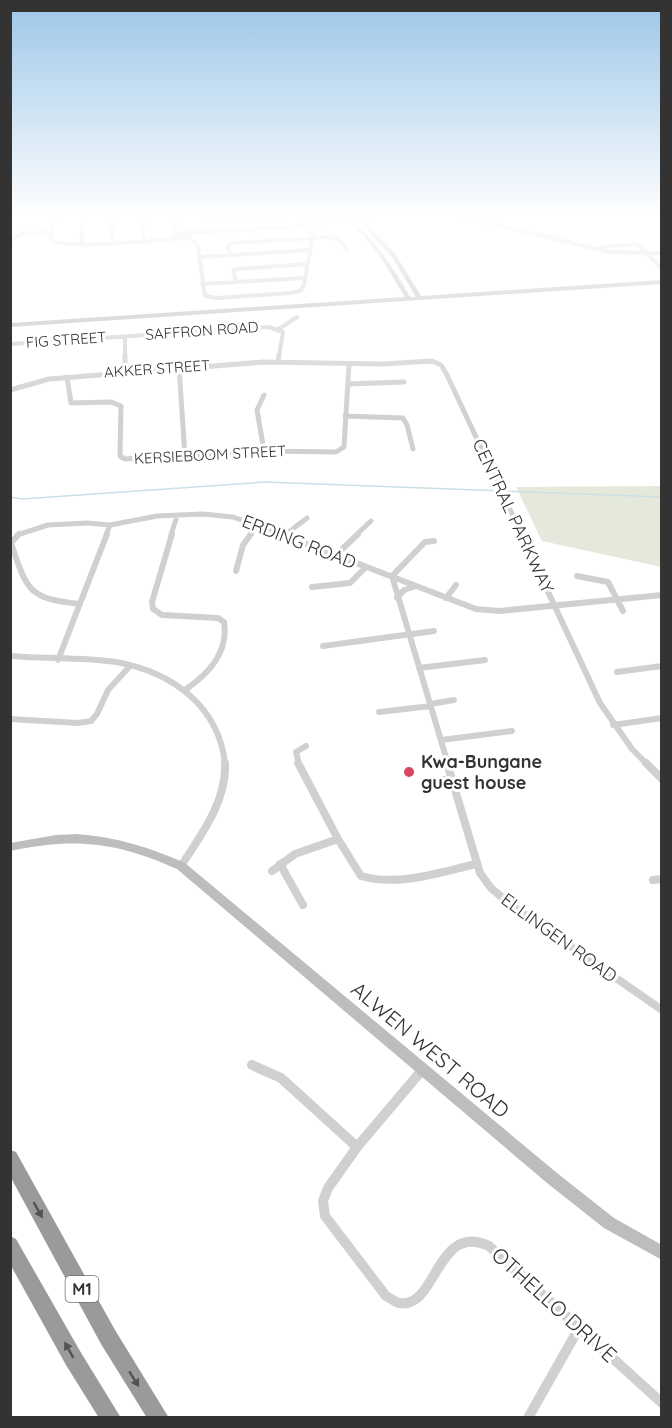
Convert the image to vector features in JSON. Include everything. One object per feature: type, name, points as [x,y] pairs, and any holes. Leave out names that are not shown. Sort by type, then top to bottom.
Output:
[{"type":"highway","name":"M1","points":[[10,1158],[108,1337],[159,1418]]},
{"type":"highway","name":"M1","points":[[10,1245],[73,1358],[111,1418]]},
{"type":"main road","points":[[400,283],[408,298]]},
{"type":"main road","points":[[409,283],[418,298]]},
{"type":"main road","points":[[10,325],[652,283]]},
{"type":"main road","name":"ALWEN WEST ROAD","points":[[10,847],[66,838],[106,840],[139,848],[181,866],[594,1212],[623,1232],[662,1253]]},
{"type":"street","points":[[225,283],[202,284],[205,296],[297,292],[303,288],[304,283]]},
{"type":"street","points":[[279,329],[297,317]]},
{"type":"street","name":"SAFFRON ROAD","points":[[125,338],[258,327],[279,329],[283,333],[278,363]]},
{"type":"street","name":"FIG STREET","points":[[10,344],[125,338],[125,371]]},
{"type":"street","name":"CENTRAL PARKWAY","points":[[305,363],[432,361],[441,365],[587,678],[614,725],[632,749],[662,779]]},
{"type":"street","name":"AKKER STREET","points":[[10,390],[49,379],[125,371],[305,363]]},
{"type":"street","name":"KERSIEBOOM STREET","points":[[67,377],[71,403],[111,402],[121,406],[122,458],[134,460],[264,451],[338,452],[344,447],[349,364]]},
{"type":"street","points":[[179,368],[185,456]]},
{"type":"street","points":[[348,384],[404,382]]},
{"type":"street","points":[[264,395],[257,410],[264,451]]},
{"type":"street","points":[[345,416],[403,418],[408,424],[409,444],[413,449]]},
{"type":"street","points":[[177,516],[152,602],[153,609],[162,615],[218,618],[224,622],[225,627],[220,654],[214,668],[185,690]]},
{"type":"street","name":"ERDING ROAD","points":[[80,604],[48,600],[28,588],[23,581],[11,540],[19,532],[28,528],[84,523],[110,525],[129,520],[177,516],[220,516],[243,519],[446,598],[489,610],[661,595]]},
{"type":"street","points":[[285,535],[307,518]]},
{"type":"street","points":[[336,555],[372,521]]},
{"type":"street","points":[[58,660],[110,525]]},
{"type":"street","points":[[236,570],[243,545],[258,525]]},
{"type":"street","points":[[392,576],[425,542],[434,541]]},
{"type":"street","points":[[312,587],[350,583],[366,567]]},
{"type":"street","name":"ELLINGEN ROAD","points":[[392,576],[476,864],[491,888],[511,905],[662,1010]]},
{"type":"street","points":[[578,576],[605,580],[612,586],[624,611]]},
{"type":"street","points":[[446,598],[456,585]]},
{"type":"street","points":[[397,598],[404,590],[416,586]]},
{"type":"street","points":[[323,646],[434,631]]},
{"type":"street","points":[[10,657],[130,666],[161,677],[185,690],[203,707],[219,729],[225,756],[225,773],[223,786],[213,812],[181,866]]},
{"type":"street","points":[[419,668],[485,660]]},
{"type":"street","points":[[10,719],[78,723],[91,721],[97,714],[108,690],[130,666]]},
{"type":"street","points":[[617,672],[662,666]]},
{"type":"street","points":[[378,712],[454,700]]},
{"type":"street","points":[[614,725],[662,718]]},
{"type":"street","points":[[441,740],[512,732]]},
{"type":"street","points":[[306,746],[296,752],[298,762],[357,872],[366,878],[403,877],[476,864]]},
{"type":"street","points":[[424,783],[452,779]]},
{"type":"street","points":[[272,871],[296,854],[338,839]]},
{"type":"street","points":[[280,864],[303,905]]},
{"type":"street","points":[[252,1065],[281,1078],[357,1147]]},
{"type":"street","name":"OTHELLO DRIVE","points":[[423,1069],[357,1147],[323,1196],[325,1216],[389,1299],[403,1303],[414,1299],[452,1249],[466,1240],[477,1241],[496,1250],[662,1403]]},
{"type":"street","points":[[528,1418],[579,1328]]},
{"type":"shaded area","points":[[661,486],[661,567],[542,541],[516,487]]},
{"type":"waterway","points":[[10,497],[22,499],[265,482],[662,497]]},
{"type":"place","name":"Kwa-Bungane guest house","points":[[409,772]]}]
